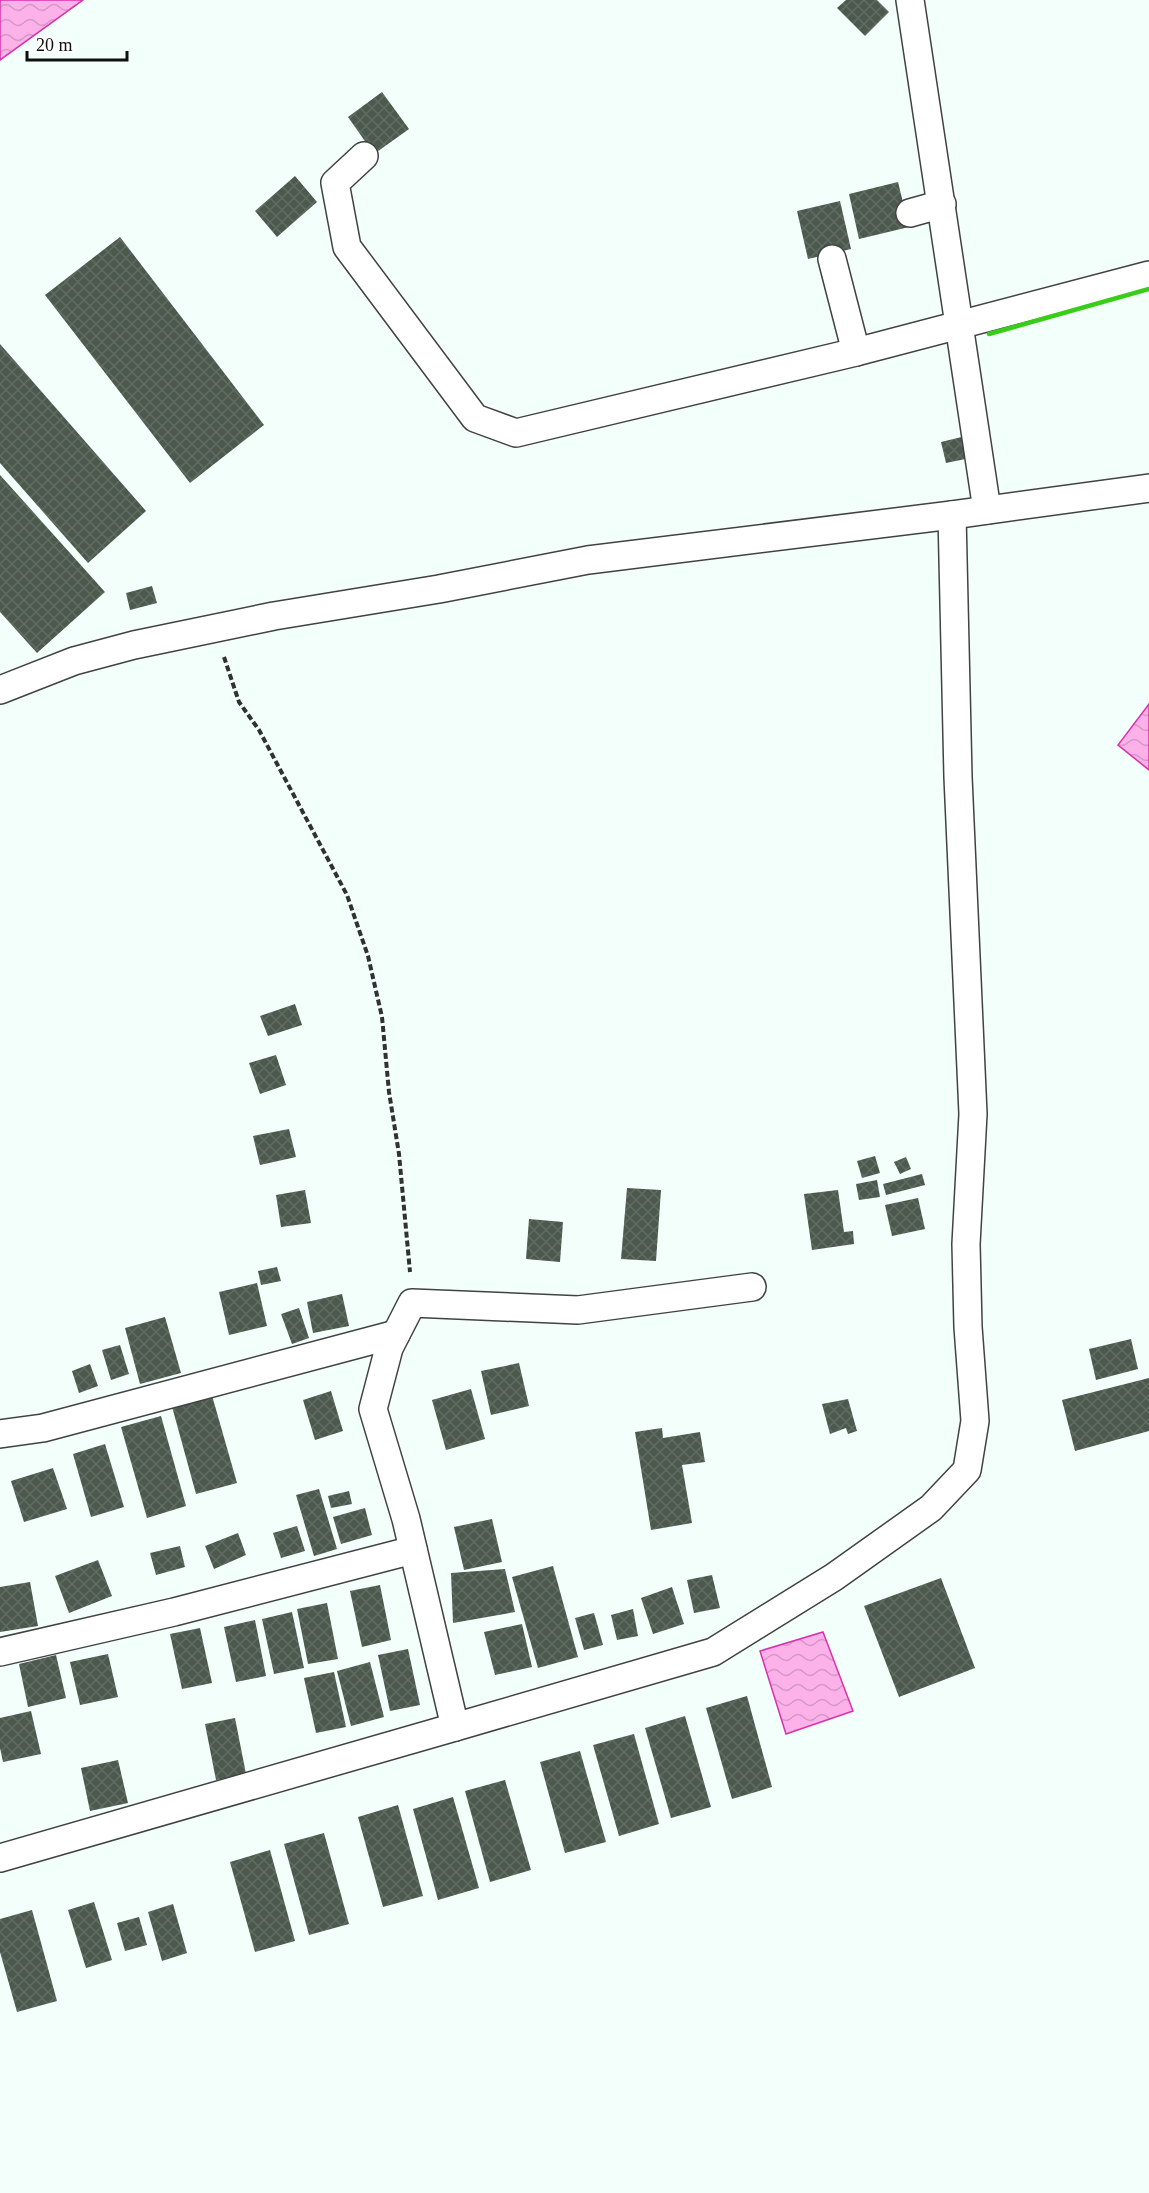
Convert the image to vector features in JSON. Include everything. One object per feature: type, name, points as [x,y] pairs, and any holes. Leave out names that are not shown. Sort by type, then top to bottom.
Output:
[{"type":"street","points":[[910,0],[987,510]]},
{"type":"street","points":[[364,156],[335,183],[348,247],[475,418],[516,433],[961,326],[1149,275]]},
{"type":"street","points":[[910,213],[942,204]]},
{"type":"street","points":[[832,259],[856,352]]},
{"type":"street","points":[[0,690],[74,661],[134,645],[274,616],[439,589],[588,561],[1149,488]]},
{"type":"street","points":[[0,1858],[713,1652],[834,1576],[931,1508],[968,1470],[975,1421],[968,1326],[966,1244],[973,1114],[958,777],[952,515]]},
{"type":"street","points":[[455,1727],[413,1550],[374,1409],[389,1348],[412,1302],[578,1310],[752,1287]]},
{"type":"street","points":[[0,1434],[43,1428],[396,1334]]},
{"type":"street","points":[[0,1652],[174,1612],[413,1550]]},
{"type":"path","points":[[211,630],[220,647],[239,702],[259,730],[347,895],[368,956],[382,1017],[389,1092],[399,1154],[412,1302]]},
{"type":"water","points":[[0,0],[83,0],[0,60]]},
{"type":"water","points":[[1149,704],[1149,770],[1118,745]]},
{"type":"water","points":[[823,1632],[853,1711],[786,1734],[760,1651]]},
{"type":"building","points":[[846,0],[877,0],[889,12],[865,36],[837,8]]},
{"type":"building","points":[[382,92],[409,129],[374,154],[348,117]]},
{"type":"building","points":[[295,176],[317,202],[277,237],[255,211]]},
{"type":"building","points":[[898,182],[909,227],[859,239],[849,194]]},
{"type":"building","points":[[840,201],[851,249],[808,259],[797,211]]},
{"type":"building","points":[[120,237],[264,425],[190,483],[45,295]]},
{"type":"building","points":[[0,344],[146,511],[88,563],[0,463]]},
{"type":"building","points":[[970,435],[975,457],[946,463],[941,442]]},
{"type":"building","points":[[0,475],[105,592],[37,653],[0,612]]},
{"type":"building","points":[[152,586],[157,603],[130,610],[126,593]]},
{"type":"building","points":[[295,1004],[302,1025],[268,1036],[260,1016]]},
{"type":"building","points":[[276,1055],[286,1085],[260,1094],[249,1063]]},
{"type":"building","points":[[289,1129],[296,1157],[260,1165],[253,1136]]},
{"type":"building","points":[[875,1156],[880,1173],[862,1178],[857,1161]]},
{"type":"building","points":[[906,1157],[911,1169],[900,1174],[894,1162]]},
{"type":"building","points":[[922,1174],[925,1185],[886,1195],[883,1184]]},
{"type":"building","points":[[877,1180],[880,1197],[859,1200],[856,1184]]},
{"type":"building","points":[[627,1188],[661,1190],[656,1261],[621,1259]]},
{"type":"building","points":[[305,1190],[311,1223],[281,1227],[276,1195]]},
{"type":"building","points":[[838,1190],[844,1232],[853,1231],[854,1244],[812,1250],[804,1194]]},
{"type":"building","points":[[918,1198],[925,1229],[892,1236],[885,1205]]},
{"type":"building","points":[[529,1219],[563,1222],[560,1262],[526,1259]]},
{"type":"building","points":[[277,1267],[281,1281],[261,1285],[258,1271]]},
{"type":"building","points":[[257,1283],[267,1326],[229,1335],[219,1292]]},
{"type":"building","points":[[342,1294],[349,1326],[313,1333],[307,1302]]},
{"type":"building","points":[[299,1308],[309,1338],[292,1344],[281,1314]]},
{"type":"building","points":[[165,1317],[181,1373],[140,1384],[125,1328]]},
{"type":"building","points":[[1131,1339],[1138,1369],[1096,1380],[1089,1349]]},
{"type":"building","points":[[120,1345],[129,1374],[111,1380],[102,1350]]},
{"type":"building","points":[[519,1363],[529,1406],[491,1415],[481,1371]]},
{"type":"building","points":[[90,1364],[98,1386],[79,1393],[72,1371]]},
{"type":"building","points":[[1149,1378],[1149,1431],[1075,1451],[1062,1400]]},
{"type":"building","points":[[471,1389],[485,1439],[446,1450],[432,1400]]},
{"type":"building","points":[[331,1391],[343,1431],[315,1440],[303,1400]]},
{"type":"building","points":[[211,1392],[237,1483],[196,1494],[171,1403]]},
{"type":"building","points":[[848,1399],[857,1431],[848,1434],[846,1428],[830,1434],[822,1404]]},
{"type":"building","points":[[161,1416],[186,1506],[147,1518],[121,1427]]},
{"type":"building","points":[[662,1428],[663,1438],[700,1432],[705,1462],[682,1465],[692,1523],[651,1530],[635,1432]]},
{"type":"building","points":[[105,1444],[124,1507],[91,1517],[73,1454]]},
{"type":"building","points":[[53,1468],[67,1509],[24,1522],[11,1481]]},
{"type":"building","points":[[319,1489],[337,1549],[314,1556],[296,1495]]},
{"type":"building","points":[[349,1491],[352,1504],[331,1508],[328,1496]]},
{"type":"building","points":[[365,1508],[372,1535],[341,1544],[333,1517]]},
{"type":"building","points":[[492,1519],[502,1562],[464,1570],[454,1527]]},
{"type":"building","points":[[297,1526],[305,1551],[281,1558],[273,1533]]},
{"type":"building","points":[[238,1533],[246,1555],[214,1569],[205,1546]]},
{"type":"building","points":[[180,1546],[185,1567],[156,1575],[150,1553]]},
{"type":"building","points":[[98,1560],[112,1596],[69,1613],[55,1576]]},
{"type":"building","points":[[553,1566],[578,1657],[538,1668],[512,1577]]},
{"type":"building","points":[[505,1569],[515,1612],[453,1623],[451,1573]]},
{"type":"building","points":[[712,1575],[720,1608],[694,1613],[687,1580]]},
{"type":"building","points":[[941,1578],[975,1668],[899,1697],[864,1606]]},
{"type":"building","points":[[30,1582],[38,1626],[0,1632],[0,1587]]},
{"type":"building","points":[[380,1585],[391,1640],[362,1647],[350,1591]]},
{"type":"building","points":[[672,1587],[684,1624],[653,1634],[641,1598]]},
{"type":"building","points":[[327,1603],[338,1659],[308,1664],[297,1609]]},
{"type":"building","points":[[633,1609],[638,1636],[617,1640],[611,1615]]},
{"type":"building","points":[[292,1612],[304,1668],[274,1674],[262,1619]]},
{"type":"building","points":[[594,1613],[603,1645],[584,1650],[575,1618]]},
{"type":"building","points":[[255,1620],[266,1676],[236,1682],[224,1627]]},
{"type":"building","points":[[522,1624],[532,1667],[495,1675],[484,1632]]},
{"type":"building","points":[[200,1628],[212,1683],[182,1689],[170,1634]]},
{"type":"building","points":[[408,1649],[420,1705],[390,1711],[378,1655]]},
{"type":"building","points":[[108,1654],[118,1697],[80,1705],[70,1662]]},
{"type":"building","points":[[56,1655],[66,1698],[28,1707],[19,1664]]},
{"type":"building","points":[[370,1662],[384,1717],[351,1726],[337,1671]]},
{"type":"building","points":[[334,1672],[346,1727],[316,1733],[304,1678]]},
{"type":"building","points":[[747,1696],[772,1787],[732,1799],[706,1708]]},
{"type":"building","points":[[31,1711],[41,1754],[3,1762],[0,1748],[0,1718]]},
{"type":"building","points":[[685,1716],[711,1807],[671,1818],[645,1728]]},
{"type":"building","points":[[235,1718],[246,1774],[216,1780],[205,1724]]},
{"type":"building","points":[[634,1734],[659,1824],[619,1836],[593,1745]]},
{"type":"building","points":[[580,1751],[606,1842],[565,1853],[540,1762]]},
{"type":"building","points":[[118,1760],[128,1803],[90,1811],[81,1768]]},
{"type":"building","points":[[505,1780],[531,1870],[490,1882],[465,1791]]},
{"type":"building","points":[[453,1797],[479,1888],[438,1900],[413,1809]]},
{"type":"building","points":[[398,1805],[423,1896],[383,1907],[358,1817]]},
{"type":"building","points":[[324,1833],[349,1924],[309,1935],[284,1844]]},
{"type":"building","points":[[270,1850],[295,1941],[255,1952],[230,1862]]},
{"type":"building","points":[[94,1902],[112,1960],[86,1968],[68,1910]]},
{"type":"building","points":[[173,1904],[187,1953],[162,1961],[148,1912]]},
{"type":"building","points":[[32,1910],[57,2001],[17,2012],[0,1952],[0,1919]]},
{"type":"building","points":[[139,1917],[147,1945],[125,1951],[117,1923]]},
{"type":"railway","points":[[989,334],[1149,289]]}]
